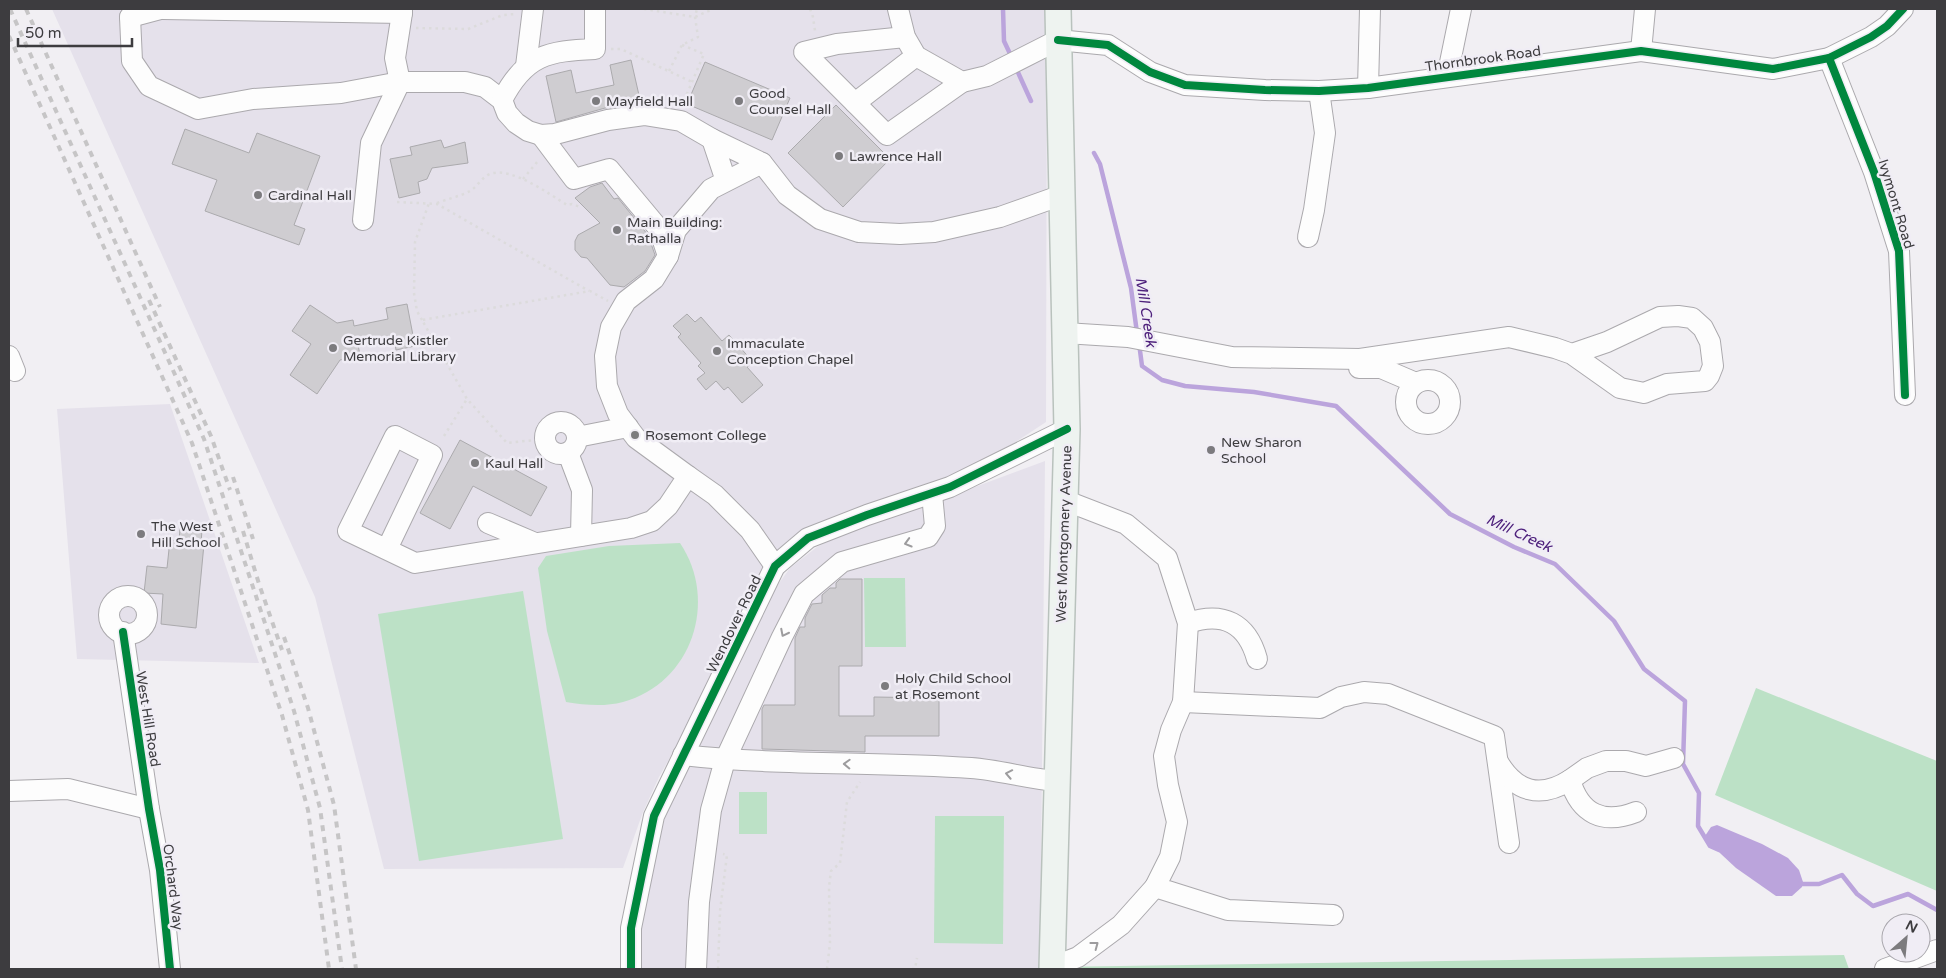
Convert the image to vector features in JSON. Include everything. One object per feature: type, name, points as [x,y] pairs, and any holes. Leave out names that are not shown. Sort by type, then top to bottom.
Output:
[{"type":"main road","name":"West Montgomery Avenue","points":[[1052,968],[1067,429],[1062,195],[1048,45],[1058,9]]},
{"type":"street","points":[[363,220],[371,144],[400,82],[395,58],[401,16],[367,11],[161,9],[125,13],[132,61],[149,86],[198,109],[253,99],[341,94],[400,82],[465,82],[485,87],[502,100],[507,113],[516,123],[545,142],[574,179],[609,170],[659,229],[668,256]]},
{"type":"street","points":[[502,100],[512,81],[526,66],[545,55],[566,50],[595,49],[594,9]]},
{"type":"street","points":[[898,9],[905,37],[916,56],[962,82]]},
{"type":"street","points":[[1368,88],[1370,9]]},
{"type":"street","points":[[1447,77],[1461,9]]},
{"type":"street","points":[[1642,51],[1645,9]]},
{"type":"street","name":"Thornbrook Road","points":[[1048,45],[1108,45],[1150,72],[1185,85],[1319,91],[1368,88],[1642,51],[1773,69],[1829,58],[1871,37],[1887,26],[1903,9]]},
{"type":"street","points":[[526,66],[532,11]]},
{"type":"street","points":[[905,37],[837,44],[804,52],[887,136],[962,82],[987,76],[1048,45]]},
{"type":"street","points":[[855,104],[916,56]]},
{"type":"street","name":"Ivymont Road","points":[[1829,58],[1874,172],[1899,251],[1905,395]]},
{"type":"street","points":[[1308,237],[1314,210],[1325,133],[1319,91]]},
{"type":"street","points":[[545,142],[554,134],[608,120],[644,115],[676,120],[762,163],[787,195],[820,219],[859,232],[900,234],[934,232],[1000,217],[1062,195]]},
{"type":"street","points":[[712,139],[726,181]]},
{"type":"street","points":[[762,163],[711,189],[676,230],[668,256],[654,280],[626,301],[611,327],[605,356],[607,386],[618,414],[636,438],[715,495],[750,530],[775,566]]},
{"type":"street","points":[[1065,339],[1128,337],[1232,357],[1360,359],[1509,337],[1572,354],[1620,388],[1644,393],[1668,384],[1705,381],[1710,376],[1713,366],[1710,342],[1703,328],[1692,318],[1678,316],[1660,317],[1607,342],[1572,354]]},
{"type":"street","points":[[1065,339],[1098,348],[1126,349],[1149,345],[1226,367],[1381,368],[1416,383]]},
{"type":"street","points":[[581,536],[582,490],[572,445],[572,426],[560,422],[549,427],[544,439],[546,445],[555,453],[572,445],[628,427]]},
{"type":"street","name":"Wendover Road","points":[[630,969],[630,928],[654,816],[775,566],[808,538],[867,515],[950,487],[1067,429]]},
{"type":"street","points":[[387,549],[432,456],[394,436],[348,531],[415,563],[630,528],[652,521],[668,506],[688,476]]},
{"type":"street","points":[[696,969],[699,902],[711,810],[725,760],[804,594],[842,562],[928,537],[935,526],[932,494]]},
{"type":"street","points":[[1052,968],[1078,957],[1120,925],[1155,886],[1170,857],[1177,822],[1168,785],[1164,756],[1171,730],[1183,702],[1188,623],[1167,558],[1126,524],[1064,500]]},
{"type":"street","points":[[488,523],[535,543]]},
{"type":"street","points":[[1188,623],[1202,618],[1218,618],[1232,623],[1244,632],[1253,644],[1258,659]]},
{"type":"street","name":"West Hill Road","points":[[123,632],[149,809]]},
{"type":"street","points":[[1183,702],[1320,708],[1341,697],[1364,692],[1388,694],[1494,736],[1509,843]]},
{"type":"street","points":[[684,755],[725,760],[972,768],[1036,780],[1057,781]]},
{"type":"street","points":[[1498,762],[1505,774],[1516,784],[1529,790],[1544,791],[1558,788],[1586,768],[1606,761],[1626,761],[1646,766],[1674,758]]},
{"type":"street","points":[[1570,780],[1574,794],[1582,806],[1594,814],[1608,818],[1622,818],[1636,812]]},
{"type":"street","points":[[9,791],[68,789],[149,809]]},
{"type":"street","name":"Orchard Way","points":[[149,809],[160,870],[170,969]]},
{"type":"street","points":[[1155,886],[1228,910],[1333,915]]},
{"type":"street","points":[[1885,969],[1937,950]]},
{"type":"path","points":[[644,9],[695,17],[713,9]]},
{"type":"path","points":[[669,71],[682,45],[698,37],[695,17],[697,9]]},
{"type":"path","points":[[810,9],[818,49]]},
{"type":"path","points":[[401,16],[468,29],[504,15],[532,11]]},
{"type":"path","points":[[676,120],[704,54],[682,45]]},
{"type":"path","points":[[595,49],[622,48],[692,82]]},
{"type":"path","points":[[523,179],[545,142]]},
{"type":"path","points":[[437,204],[468,192],[487,174],[497,172],[523,179],[567,205],[572,204],[580,207]]},
{"type":"path","points":[[397,202],[437,204],[622,308]]},
{"type":"path","points":[[429,203],[415,242],[414,293],[417,310],[467,399],[507,443],[544,439]]},
{"type":"path","points":[[422,320],[590,291]]},
{"type":"path","points":[[444,436],[467,399]]},
{"type":"path","points":[[827,969],[830,942],[829,887],[831,871],[840,863],[848,802],[858,782],[872,782],[874,765]]},
{"type":"path","points":[[912,969],[915,969],[916,958]]},
{"type":"shaded area","name":"Rosemont College","points":[[52,9],[1047,9],[1046,422],[1008,447],[961,472],[906,493],[849,511],[811,529],[779,551],[693,717],[659,777],[643,812],[623,868],[384,869],[315,597]]},
{"type":"shaded area","name":"The West Hill School","points":[[170,404],[259,663],[77,659],[57,409]]},
{"type":"shaded area","name":"Holy Child School at Rosemont","points":[[1045,461],[1040,969],[640,969],[639,928],[664,820],[683,774],[769,597],[790,568],[817,547],[849,530],[948,497]]},
{"type":"shaded area","points":[[1717,825],[1762,844],[1788,858],[1799,870],[1803,882],[1802,887],[1792,896],[1776,896],[1736,868],[1706,840],[1705,836],[1711,827]]},
{"type":"green space","points":[[680,543],[692,566],[697,590],[697,614],[692,637],[682,659],[666,677],[647,692],[623,702],[609,705],[594,705],[566,702],[547,631],[538,568],[546,556],[609,546]]},
{"type":"green space","points":[[864,578],[905,578],[906,647],[865,647]]},
{"type":"green space","points":[[523,591],[563,839],[419,861],[378,614]]},
{"type":"green space","points":[[1756,688],[1937,761],[1937,891],[1715,795]]},
{"type":"green space","points":[[739,792],[767,792],[767,834],[739,834]]},
{"type":"green space","points":[[935,816],[1004,816],[1003,944],[934,943]]},
{"type":"green space","points":[[1844,955],[1849,969],[1052,969],[1052,967]]},
{"type":"building","name":"Mayfield Hall","points":[[631,60],[641,104],[605,108],[556,122],[546,76],[571,70],[576,93],[614,85],[610,65]]},
{"type":"building","name":"Good Counsel Hall","points":[[705,62],[790,98],[772,140],[687,104]]},
{"type":"building","name":"Lawrence Hall","points":[[836,105],[890,159],[843,207],[788,153]]},
{"type":"building","name":"Cardinal Hall","points":[[185,129],[249,153],[257,133],[320,156],[294,225],[305,229],[299,245],[205,211],[217,180],[172,164]]},
{"type":"building","points":[[441,140],[444,148],[465,142],[468,163],[432,168],[427,179],[418,182],[420,193],[399,198],[390,159],[412,155],[410,147]]},
{"type":"building","name":"Main Building: Rathalla","points":[[602,183],[614,199],[618,198],[648,235],[655,255],[645,271],[624,287],[610,285],[587,258],[581,257],[575,250],[575,241],[578,235],[600,223],[575,198],[590,187]]},
{"type":"building","name":"Gertrude Kistler Memorial Library","points":[[407,304],[415,346],[396,350],[394,338],[358,344],[360,356],[340,360],[317,394],[290,375],[311,344],[292,331],[310,305],[337,323],[353,320],[354,326],[388,319],[386,308]]},
{"type":"building","name":"Immaculate Conception Chapel","points":[[687,314],[695,322],[701,317],[722,341],[729,335],[753,362],[747,367],[763,385],[742,403],[728,387],[724,390],[716,381],[706,390],[697,379],[705,373],[698,366],[701,363],[678,337],[681,334],[673,326]]},
{"type":"building","name":"Kaul Hall","points":[[460,440],[547,487],[531,516],[473,486],[450,529],[420,513]]},
{"type":"building","name":"The West Hill School","points":[[180,528],[202,530],[201,543],[204,544],[196,628],[161,624],[163,594],[144,593],[147,566],[167,568],[170,540],[179,541]]},
{"type":"building","name":"Holy Child School at Rosemont","points":[[840,579],[862,579],[862,666],[839,666],[839,716],[874,716],[874,697],[939,698],[939,736],[865,736],[865,752],[762,749],[762,709],[764,705],[795,705],[795,638],[800,627],[805,627],[805,618],[812,604],[822,603],[822,595],[830,588],[836,588],[836,583]]},
{"type":"waterway","name":"Mill Creek","points":[[1003,9],[1004,41],[1012,58]]},
{"type":"waterway","name":"Mill Creek","points":[[1016,68],[1031,101]]},
{"type":"waterway","name":"Mill Creek","points":[[1094,153],[1100,164],[1131,288],[1137,333]]},
{"type":"waterway","name":"Mill Creek","points":[[1139,343],[1142,366],[1162,380],[1185,386],[1254,392],[1336,406],[1450,514],[1514,547],[1555,564],[1614,621],[1644,669],[1685,701],[1683,764],[1699,793],[1698,826],[1710,846],[1719,850]]},
{"type":"waterway","name":"Mill Creek","points":[[1799,884],[1819,884],[1842,875],[1857,894],[1873,906],[1908,894],[1937,910]]},
{"type":"railway","points":[[10,9],[204,439],[294,711],[320,808],[342,969]]},
{"type":"railway","points":[[26,9],[160,307]]},
{"type":"railway","points":[[9,36],[192,443],[282,715],[308,810],[329,969]]},
{"type":"railway","points":[[149,300],[211,436],[230,490]]},
{"type":"railway","points":[[233,477],[253,539]]},
{"type":"railway","points":[[243,531],[282,650]]},
{"type":"railway","points":[[284,637],[308,708],[334,805],[356,969]]},
{"type":"cycle path","points":[[1058,40],[1108,45],[1150,72],[1185,85],[1319,91],[1368,88],[1641,51],[1773,69],[1829,58],[1871,37],[1887,26],[1903,9]]},
{"type":"cycle path","points":[[1829,58],[1874,172],[1899,251],[1905,395]]},
{"type":"cycle path","points":[[631,969],[631,928],[654,816],[775,566],[808,538],[867,515],[950,487],[1067,429]]},
{"type":"cycle path","points":[[123,632],[160,870],[170,969]]},
{"type":"place","name":"Mayfield Hall","points":[[596,101]]},
{"type":"place","name":"Good Counsel Hall","points":[[739,101]]},
{"type":"place","name":"Lawrence Hall","points":[[839,156]]},
{"type":"place","name":"Cardinal Hall","points":[[258,195]]},
{"type":"place","name":"Main Building: Rathalla","points":[[617,230]]},
{"type":"place","name":"Gertrude Kistler Memorial Library","points":[[333,348]]},
{"type":"place","name":"Immaculate Conception Chapel","points":[[717,351]]},
{"type":"place","name":"Rosemont College","points":[[635,435]]},
{"type":"place","name":"New Sharon School","points":[[1211,450]]},
{"type":"place","name":"Kaul Hall","points":[[475,463]]},
{"type":"place","name":"The West Hill School","points":[[141,534]]},
{"type":"place","name":"Holy Child School at Rosemont","points":[[885,686]]}]
